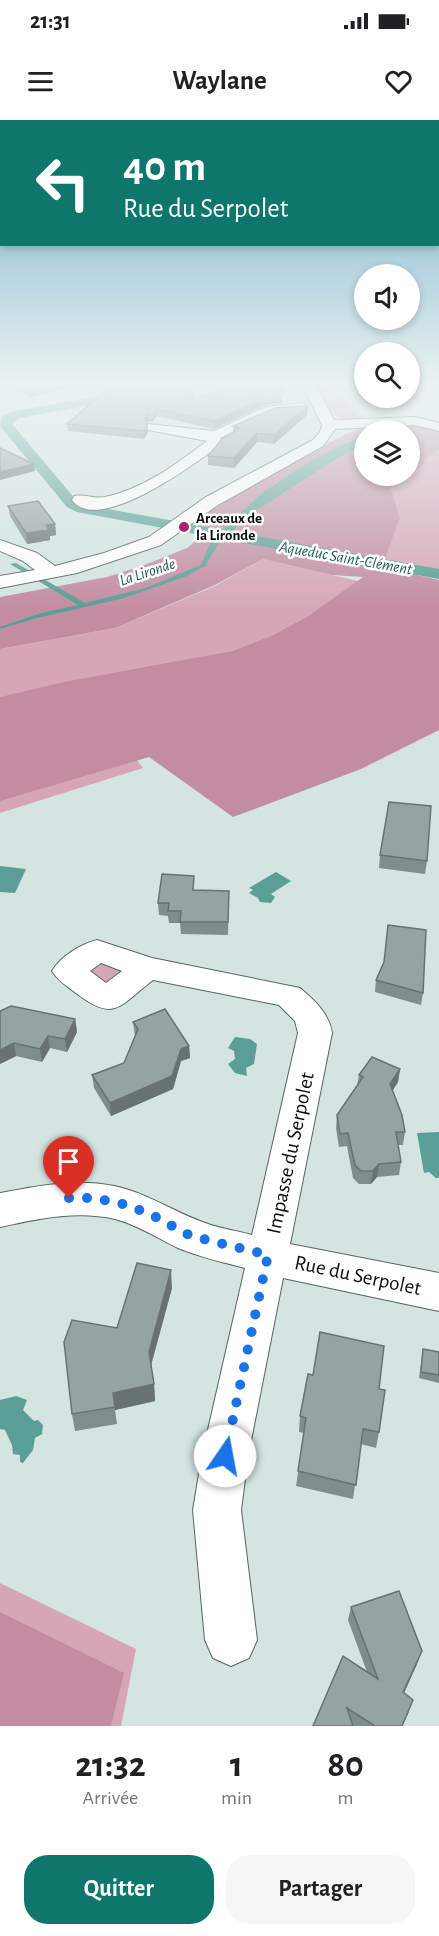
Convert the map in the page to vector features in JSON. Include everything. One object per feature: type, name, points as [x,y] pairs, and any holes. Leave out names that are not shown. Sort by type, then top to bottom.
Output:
[{"type":"street","points":[[80,500],[82,504],[88,505],[108,502],[155,483],[189,460]]},
{"type":"street","points":[[0,582],[52,573],[111,557],[155,541],[212,501],[287,460]]},
{"type":"street","points":[[0,545],[30,557],[52,573]]},
{"type":"street","name":"Impasse du Serpolet","points":[[147,968],[289,996],[298,1003],[314,1023],[315,1033],[225,1456],[217,1510],[231,1640]]},
{"type":"street","name":"Rue du Serpolet","points":[[0,1210],[69,1198],[101,1199],[150,1214],[191,1236],[439,1292]]},
{"type":"shaded area","points":[[298,460],[354,460],[354,486],[394,486],[391,488],[400,518],[384,561],[379,566],[439,580],[439,730],[361,769],[233,817],[149,757],[0,801],[0,697],[64,682],[232,651],[273,635],[308,616],[363,577],[332,575],[263,559],[215,585],[115,628],[0,649],[0,597],[107,577],[187,548],[210,529],[194,524],[230,499]]},
{"type":"shaded area","points":[[420,460],[439,460],[439,571],[384,561],[400,518],[392,486],[420,486]]},
{"type":"shaded area","points":[[420,460],[426,462],[420,467]]},
{"type":"shaded area","points":[[263,559],[358,581],[308,616],[273,635],[232,651],[0,697],[0,649],[115,628],[215,586]]},
{"type":"shaded area","points":[[117,734],[143,768],[0,813],[0,758]]},
{"type":"shaded area","points":[[97,960],[125,971],[105,987],[86,970]]},
{"type":"shaded area","points":[[0,1583],[136,1649],[121,1726],[0,1726]]},
{"type":"shaded area","points":[[0,1612],[124,1673],[111,1726],[0,1726]]},
{"type":"water","points":[[312,460],[334,460],[249,515],[218,545],[205,566],[187,576],[124,598],[0,629],[0,627],[41,613],[78,605],[10,564],[16,563],[85,603],[145,588],[201,565],[211,541],[262,493]]},
{"type":"water","points":[[0,866],[26,869],[15,893],[0,892]]},
{"type":"water","points":[[276,872],[291,881],[271,894],[275,897],[271,903],[260,902],[258,898],[249,893],[253,890],[249,888]]},
{"type":"water","points":[[235,1037],[250,1039],[257,1044],[254,1064],[246,1068],[247,1076],[235,1073],[228,1064],[235,1059],[234,1051],[228,1048]]},
{"type":"water","points":[[439,1132],[439,1178],[436,1178],[429,1172],[424,1173],[417,1133]]},
{"type":"water","points":[[16,1396],[27,1400],[23,1410],[34,1421],[38,1420],[43,1425],[42,1434],[35,1438],[33,1450],[23,1463],[20,1462],[20,1455],[13,1454],[12,1445],[5,1430],[0,1429],[0,1400]]},
{"type":"building","points":[[0,460],[25,460],[34,464],[0,472]]},
{"type":"building","points":[[38,501],[55,524],[46,525],[49,530],[26,533],[8,506]]},
{"type":"building","points":[[389,802],[431,806],[427,861],[380,855]]},
{"type":"building","points":[[162,874],[194,876],[193,890],[229,891],[228,922],[180,922],[181,911],[168,911],[169,903],[158,903]]},
{"type":"building","points":[[388,925],[426,930],[423,993],[376,980],[384,962]]},
{"type":"building","points":[[11,1006],[75,1019],[65,1039],[48,1036],[40,1049],[14,1043],[0,1050],[0,1011]]},
{"type":"building","points":[[165,1009],[189,1046],[181,1049],[172,1076],[110,1103],[92,1075],[124,1063],[138,1029],[133,1022]]},
{"type":"building","points":[[372,1057],[400,1069],[390,1084],[402,1115],[405,1132],[396,1132],[401,1162],[379,1164],[373,1171],[361,1171],[355,1165],[348,1133],[340,1134],[337,1115],[363,1077],[359,1075]]},
{"type":"building","points":[[137,1263],[171,1270],[149,1352],[154,1384],[113,1393],[115,1407],[72,1414],[64,1342],[72,1320],[117,1328]]},
{"type":"building","points":[[320,1332],[384,1346],[379,1389],[385,1390],[379,1432],[363,1429],[356,1485],[298,1471],[306,1418],[300,1416],[308,1374],[313,1375]]},
{"type":"building","points":[[423,1349],[439,1352],[439,1375],[421,1372]]},
{"type":"building","points":[[399,1591],[422,1651],[403,1692],[413,1700],[402,1726],[375,1726],[347,1708],[353,1726],[313,1726],[343,1656],[378,1679],[351,1607]]},
{"type":"waterway","name":"Aqueduc Saint-Clément","points":[[35,460],[72,504],[82,509],[439,574]]},
{"type":"place","name":"Arceaux de la Lironde","points":[[184,527]]},
{"type":"route","points":[[69,1198],[94,1198],[123,1204],[150,1214],[191,1236],[268,1255],[225,1456]]},
{"type":"water label","name":"La Lironde","points":[[147,571]]}]
